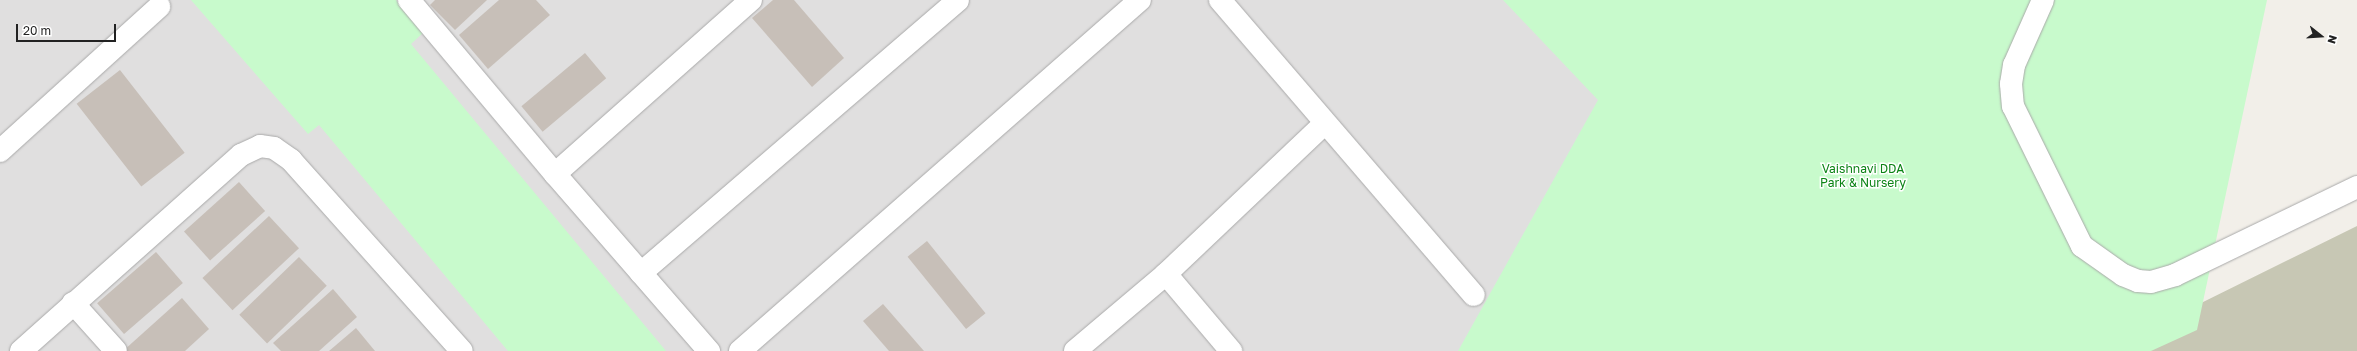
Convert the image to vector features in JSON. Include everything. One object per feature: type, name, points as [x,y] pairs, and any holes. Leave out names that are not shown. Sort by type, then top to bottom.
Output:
[{"type":"street","points":[[409,0],[555,174],[710,351]]},
{"type":"street","points":[[641,273],[958,0]]},
{"type":"street","points":[[740,351],[1140,0]]},
{"type":"street","points":[[1220,0],[1324,124],[1474,295]]},
{"type":"street","points":[[2043,0],[2014,65],[2011,84],[2013,106],[2082,246],[2124,275],[2138,281],[2151,282],[2175,275],[2357,187]]},
{"type":"street","points":[[555,174],[746,2]]},
{"type":"street","points":[[0,151],[159,7]]},
{"type":"street","points":[[1075,351],[1166,274],[1324,124]]},
{"type":"street","points":[[21,351],[73,303],[241,155],[260,146],[274,148],[291,160],[462,351]]},
{"type":"street","points":[[1166,274],[1232,351]]},
{"type":"street","points":[[73,303],[116,351]]},
{"type":"shaded area","points":[[0,0],[1602,0],[1602,351],[0,351]]},
{"type":"shaded area","points":[[2357,226],[2357,351],[2094,351],[2193,307]]},
{"type":"green space","points":[[191,0],[396,0],[424,32],[411,44],[666,351],[508,351],[319,125],[308,134]]},
{"type":"green space","name":"Vaishnavi DDA Park & Nursery","points":[[1503,0],[2267,0],[2197,330],[2151,351],[1458,351],[1598,100]]},
{"type":"building","points":[[435,0],[487,0],[455,30],[430,5]]},
{"type":"building","points":[[499,0],[536,0],[550,15],[488,69],[459,35]]},
{"type":"building","points":[[773,0],[794,0],[844,58],[812,87],[752,18]]},
{"type":"building","points":[[585,53],[606,78],[543,132],[521,106]]},
{"type":"building","points":[[120,70],[185,153],[141,187],[77,104]]},
{"type":"building","points":[[239,182],[265,211],[210,260],[184,232]]},
{"type":"building","points":[[269,216],[299,248],[232,310],[202,278]]},
{"type":"building","points":[[927,241],[986,313],[966,329],[908,257]]},
{"type":"building","points":[[156,252],[183,283],[124,334],[97,303]]},
{"type":"building","points":[[299,257],[327,286],[267,343],[239,315]]},
{"type":"building","points":[[333,289],[357,317],[319,351],[281,351],[273,343]]},
{"type":"building","points":[[182,298],[209,329],[185,351],[123,351]]},
{"type":"building","points":[[883,304],[924,351],[889,351],[863,321]]},
{"type":"building","points":[[356,328],[375,351],[329,351]]}]
